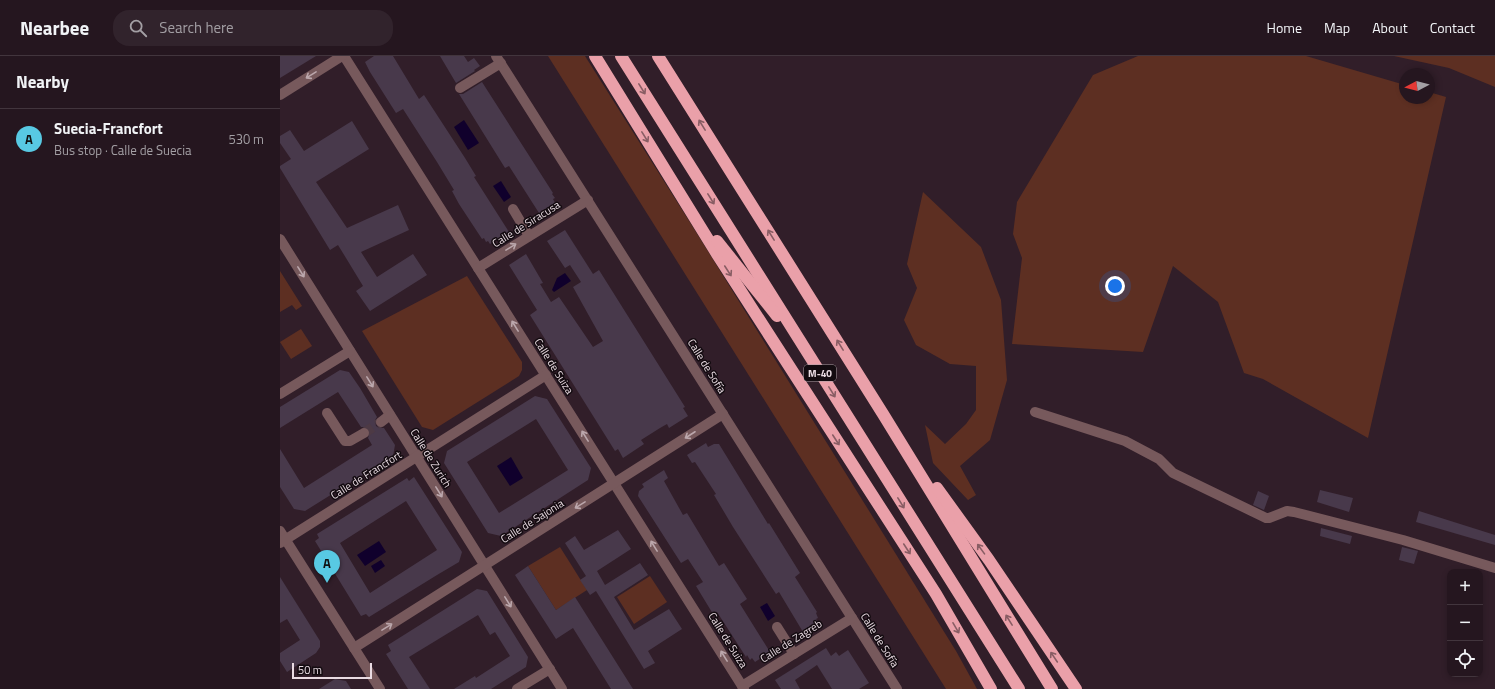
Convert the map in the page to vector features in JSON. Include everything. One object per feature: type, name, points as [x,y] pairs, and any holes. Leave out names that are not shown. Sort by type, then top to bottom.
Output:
[{"type":"highway","points":[[595,56],[682,198],[936,594],[991,689]]},
{"type":"highway","name":"M-40","points":[[622,56],[1019,689]]},
{"type":"highway","name":"M-40","points":[[658,56],[883,414],[1052,689]]},
{"type":"highway","points":[[682,198],[813,361]]},
{"type":"highway","points":[[883,414],[989,560],[1076,689]]},
{"type":"street","points":[[280,95],[343,56]]},
{"type":"street","name":"Calle de Suiza","points":[[343,56],[743,687]]},
{"type":"street","points":[[460,88],[498,60]]},
{"type":"street","name":"Calle de Sofía","points":[[498,60],[897,689]]},
{"type":"street","name":"Calle de Siracusa","points":[[478,268],[588,200]]},
{"type":"street","points":[[513,209],[529,236]]},
{"type":"street","name":"Calle de Zurich","points":[[280,239],[562,689]]},
{"type":"street","points":[[280,394],[350,351]]},
{"type":"street","name":"Calle de Francfort","points":[[282,538],[417,457],[546,375]]},
{"type":"street","points":[[327,412],[346,441],[350,441],[364,432]]},
{"type":"street","points":[[1035,412],[1124,441],[1159,459],[1173,473],[1266,518],[1287,511],[1294,512],[1403,540],[1495,568]]},
{"type":"street","name":"Calle de Sajonia","points":[[354,648],[723,414]]},
{"type":"street","points":[[381,422],[390,415]]},
{"type":"street","points":[[282,538],[380,689]]},
{"type":"street","name":"Calle de Zagreb","points":[[743,687],[852,618]]},
{"type":"street","points":[[777,627],[794,654]]},
{"type":"street","points":[[517,689],[550,669]]},
{"type":"shaded area","points":[[548,56],[585,56],[956,651],[977,689],[946,689]]},
{"type":"shaded area","points":[[1138,56],[1306,56],[1399,83],[1399,104],[1435,104],[1435,94],[1446,97],[1368,438],[1263,379],[1244,373],[1218,302],[1173,266],[1143,352],[1012,344],[1022,258],[1013,234],[1017,202],[1093,75]]},
{"type":"shaded area","points":[[1394,56],[1495,56],[1495,87],[1449,68]]},
{"type":"shaded area","points":[[464,120],[479,143],[468,150],[454,127]]},
{"type":"shaded area","points":[[501,181],[511,197],[504,202],[493,186]]},
{"type":"shaded area","points":[[923,192],[981,247],[1001,300],[1007,380],[990,440],[960,466],[976,495],[968,500],[933,463],[925,425],[945,444],[966,424],[976,410],[976,366],[950,364],[916,345],[904,320],[917,288],[907,264]]},
{"type":"shaded area","points":[[280,271],[302,306],[296,310],[292,305],[280,312]]},
{"type":"shaded area","points":[[565,273],[571,281],[554,292],[552,290],[557,278]]},
{"type":"shaded area","points":[[467,276],[522,362],[522,370],[519,376],[433,430],[422,427],[362,331]]},
{"type":"shaded area","points":[[301,329],[312,346],[291,359],[280,342]]},
{"type":"shaded area","points":[[511,457],[523,478],[510,486],[497,466]]},
{"type":"shaded area","points":[[379,541],[386,552],[365,566],[357,555]]},
{"type":"shaded area","points":[[560,547],[587,590],[556,610],[528,566]]},
{"type":"shaded area","points":[[381,560],[385,566],[375,573],[371,566]]},
{"type":"shaded area","points":[[650,576],[667,602],[634,624],[617,597]]},
{"type":"shaded area","points":[[767,603],[775,616],[768,621],[760,607]]},
{"type":"building","points":[[280,56],[316,56],[280,78]]},
{"type":"building","points":[[374,56],[393,56],[419,99],[424,95],[465,158],[476,176],[474,177],[509,232],[490,244],[488,241],[486,242],[484,238],[482,239],[459,204],[452,191],[454,190],[437,162],[403,109],[396,113],[370,72],[365,62]]},
{"type":"building","points":[[440,56],[464,56],[468,62],[474,58],[480,66],[456,83]]},
{"type":"building","points":[[482,82],[553,193],[555,203],[539,213],[509,166],[505,168],[459,94],[463,94]]},
{"type":"building","points":[[352,121],[369,149],[316,182],[347,228],[398,205],[409,230],[361,252],[377,277],[413,254],[427,275],[370,311],[356,291],[363,286],[338,245],[330,250],[280,168],[280,166],[291,159],[280,143],[280,136],[290,130],[304,151]]},
{"type":"building","points":[[565,230],[593,274],[599,270],[685,407],[683,408],[688,416],[669,428],[667,424],[641,440],[644,444],[623,458],[618,449],[615,451],[530,315],[537,310],[509,265],[526,254],[543,283],[540,284],[551,302],[559,297],[593,347],[603,341],[573,287],[581,282],[570,265],[565,268],[547,241]]},
{"type":"building","points":[[340,370],[349,372],[360,388],[377,417],[375,420],[376,426],[379,428],[384,428],[395,445],[393,456],[305,511],[294,509],[280,487],[280,449],[304,488],[372,445],[368,438],[370,433],[369,429],[361,427],[338,392],[280,428],[280,407]]},
{"type":"building","points":[[535,396],[547,399],[591,468],[588,480],[501,536],[488,533],[444,463],[447,451]],"holes":[[[536,419],[568,470],[499,513],[467,462]]]},
{"type":"building","points":[[706,443],[708,447],[714,444],[719,444],[800,573],[795,577],[817,612],[818,618],[816,619],[818,622],[803,632],[779,592],[776,594],[733,527],[714,495],[716,494],[695,462],[692,463],[687,455]]},
{"type":"building","points":[[664,470],[668,478],[664,481],[683,515],[687,513],[719,566],[724,563],[747,599],[740,604],[770,652],[755,662],[752,658],[750,660],[747,655],[746,657],[717,612],[713,614],[696,586],[703,582],[688,559],[681,563],[638,496],[639,491],[644,487],[642,484]]},
{"type":"building","points":[[414,477],[462,552],[459,562],[369,617],[366,614],[361,616],[315,541],[319,538],[317,534],[407,478],[409,481]],"holes":[[[406,501],[437,550],[370,593],[340,543]]]},
{"type":"building","points":[[1320,490],[1353,498],[1349,512],[1317,502]]},
{"type":"building","points":[[1258,491],[1269,496],[1264,510],[1253,505]]},
{"type":"building","points":[[1419,511],[1495,535],[1495,545],[1416,522]]},
{"type":"building","points":[[1321,528],[1352,536],[1350,544],[1320,536]]},
{"type":"building","points":[[618,530],[631,549],[597,571],[605,585],[640,563],[648,575],[614,597],[634,630],[669,609],[682,629],[648,651],[655,663],[644,669],[596,591],[590,595],[580,580],[586,576],[565,543],[575,536],[584,550]]},
{"type":"building","points":[[1402,547],[1418,551],[1414,564],[1399,560]]},
{"type":"building","points":[[528,566],[556,610],[575,597],[633,689],[611,689],[573,628],[556,639],[515,575]]},
{"type":"building","points":[[280,577],[320,641],[320,647],[316,653],[287,672],[280,661],[280,653],[300,640],[287,619],[280,623]]},
{"type":"building","points":[[477,589],[487,591],[528,657],[526,667],[491,689],[454,689],[475,676],[476,678],[510,656],[495,632],[490,635],[478,615],[409,657],[430,689],[408,689],[386,654],[391,651],[388,645]]},
{"type":"building","points":[[826,648],[831,656],[836,652],[839,656],[848,650],[869,683],[859,689],[832,689],[817,665],[795,680],[800,689],[781,689],[775,680]]},
{"type":"building","points":[[335,679],[346,681],[351,689],[319,689]]},
{"type":"tunnel","points":[[364,433],[381,422]]},
{"type":"place","name":"Suecia-Francfort","points":[[327,583]]}]
